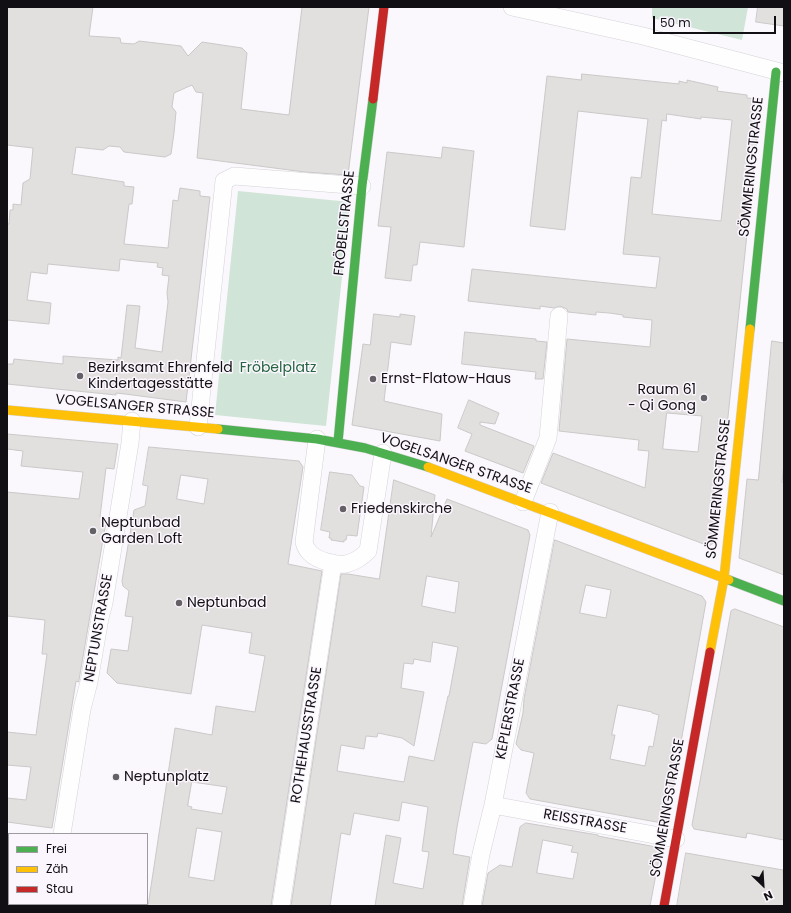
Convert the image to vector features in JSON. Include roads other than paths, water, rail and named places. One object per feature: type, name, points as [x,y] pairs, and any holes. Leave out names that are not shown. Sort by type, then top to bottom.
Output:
[{"type":"street","name":"FRÖBELSTRASSE","points":[[338,442],[362,186],[384,7]]},
{"type":"street","points":[[512,7],[643,36],[780,73]]},
{"type":"street","name":"SÖMMERINGSTRASSE","points":[[664,906],[724,578],[780,73]]},
{"type":"street","points":[[198,427],[224,181],[234,176],[362,186]]},
{"type":"street","points":[[522,502],[548,438],[559,316]]},
{"type":"street","name":"VOGELSANGER STRASSE","points":[[7,410],[317,439],[338,442],[383,453],[440,471],[784,601]]},
{"type":"street","name":"NEPTUNSTRASSE","points":[[62,833],[82,709],[89,682],[104,603],[130,443],[132,421]]},
{"type":"street","points":[[317,439],[304,542],[306,549],[311,554],[323,560],[334,563],[346,564],[360,558],[368,551],[383,453]]},
{"type":"street","name":"KEPLERSTRASSE","points":[[472,906],[481,854],[493,805],[550,512]]},
{"type":"street","name":"ROTHEHAUSSTRASSE","points":[[281,906],[334,563]]},
{"type":"street","name":"REISSTRASSE","points":[[493,805],[676,839]]},
{"type":"place","name":"Bezirksamt Ehrenfeld Kindertagesstätte","points":[[80,376]]},
{"type":"place","name":"Ernst-Flatow-Haus","points":[[373,379]]},
{"type":"place","name":"Raum 61 - Qi Gong","points":[[704,398]]},
{"type":"place","name":"Friedenskirche","points":[[343,509]]},
{"type":"place","name":"Neptunbad Garden Loft","points":[[93,531]]},
{"type":"place","name":"Neptunbad","points":[[179,603]]},
{"type":"place","name":"Neptunplatz","points":[[116,777]]},
{"type":"park label","name":"Fröbelplatz","points":[[278,368]]}]
